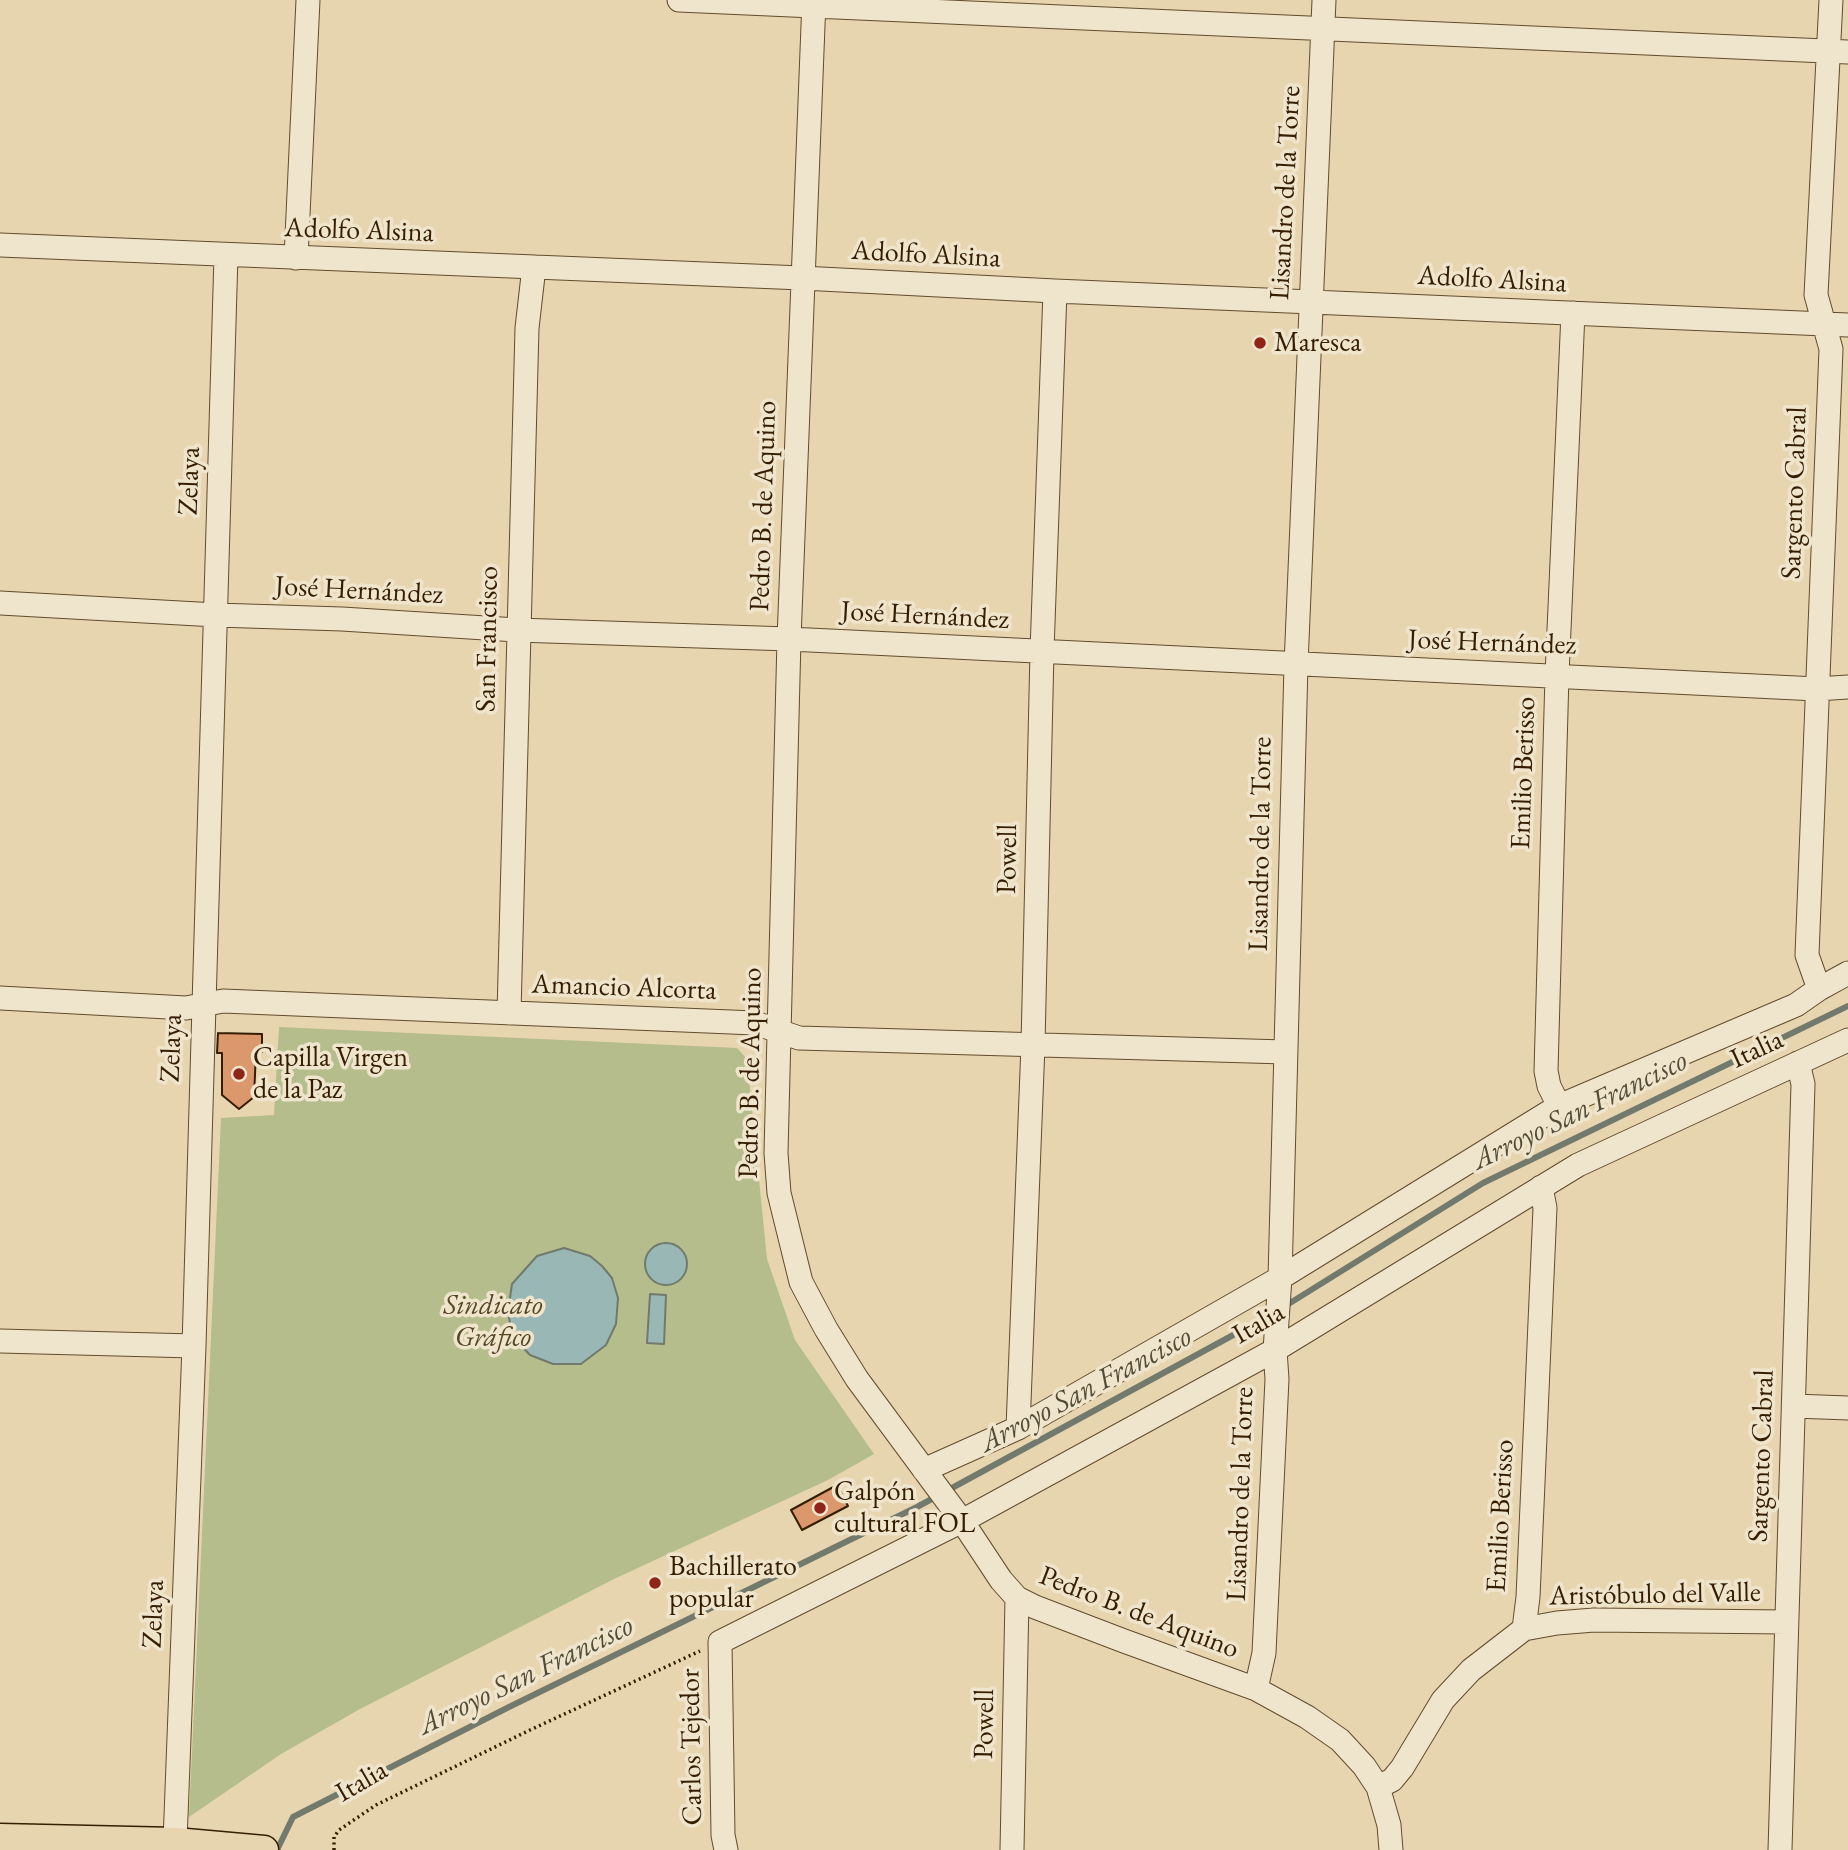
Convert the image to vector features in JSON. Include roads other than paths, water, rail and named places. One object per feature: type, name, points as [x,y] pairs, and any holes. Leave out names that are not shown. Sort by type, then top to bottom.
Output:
[{"type":"main road","points":[[0,1838],[175,1842],[264,1850]]},
{"type":"street","points":[[296,258],[308,0]]},
{"type":"street","points":[[680,0],[814,3],[1839,52]]},
{"type":"street","name":"Lisandro de la Torre","points":[[1256,1689],[1264,1653],[1277,1379],[1275,1341],[1296,665],[1324,0]]},
{"type":"street","name":"Sargento Cabral","points":[[1819,989],[1807,955],[1831,349],[1816,295],[1839,52],[1831,0]]},
{"type":"street","name":"Pedro B. de Aquino","points":[[814,3],[789,639],[776,1153],[788,1236],[800,1282],[857,1378],[958,1516],[1001,1580],[1017,1598],[1124,1641],[1256,1689],[1307,1717],[1340,1740],[1364,1766],[1378,1787],[1389,1825],[1391,1850]]},
{"type":"street","name":"Adolfo Alsina","points":[[0,245],[802,278],[1848,326]]},
{"type":"street","name":"Zelaya","points":[[175,1842],[194,1346],[226,256]]},
{"type":"street","name":"San Francisco","points":[[509,1013],[527,328],[534,267]]},
{"type":"street","name":"Powell","points":[[1018,1428],[1033,1045],[1042,651],[1055,291]]},
{"type":"street","name":"Emilio Berisso","points":[[1559,1106],[1549,1086],[1546,1071],[1557,675],[1573,313]]},
{"type":"street","name":"José Hernández","points":[[0,603],[517,630],[789,639],[1817,689],[1848,687]]},
{"type":"street","name":"Italia","points":[[928,1477],[1278,1287],[1559,1106],[1796,1005],[1848,973]]},
{"type":"street","name":"Amancio Alcorta","points":[[0,998],[186,1007],[223,1001],[755,1023],[799,1038],[1286,1052]]},
{"type":"street","name":"Italia","points":[[720,1642],[958,1516],[1275,1341],[1578,1165],[1848,1040]]},
{"type":"street","name":"Sargento Cabral","points":[[1780,1850],[1802,1084],[1798,1063]]},
{"type":"street","name":"Emilio Berisso","points":[[1378,1787],[1392,1780],[1402,1768],[1443,1700],[1471,1671],[1524,1629],[1528,1597],[1545,1208],[1541,1187]]},
{"type":"street","points":[[0,1341],[194,1346]]},
{"type":"street","points":[[1794,1406],[1848,1408]]},
{"type":"street","name":"Powell","points":[[1013,1850],[1017,1598]]},
{"type":"street","name":"Aristóbulo del Valle","points":[[1524,1629],[1594,1620],[1786,1622]]},
{"type":"street","name":"Carlos Tejedor","points":[[720,1642],[723,1835],[726,1850]]},
{"type":"water","points":[[666,1243],[681,1249],[687,1264],[681,1279],[666,1285],[651,1279],[645,1264],[651,1249]]},
{"type":"water","points":[[564,1248],[590,1256],[602,1266],[612,1278],[618,1298],[616,1324],[606,1345],[581,1364],[553,1364],[530,1355],[512,1336],[508,1311],[512,1284],[537,1256]]},
{"type":"water","points":[[650,1294],[666,1295],[664,1344],[647,1343]]},
{"type":"waterway","name":"Arroyo San Francisco","points":[[1282,1308],[1483,1183],[1848,1006]]},
{"type":"waterway","name":"Arroyo San Francisco","points":[[277,1850],[293,1817],[509,1707],[917,1507],[1270,1315]]},
{"type":"place","name":"Maresca","points":[[1260,343]]},
{"type":"place","name":"Capilla Virgen de la Paz","points":[[239,1074]]},
{"type":"place","name":"Galpón cultural FOL","points":[[820,1508]]},
{"type":"place","name":"Bachillerato popular","points":[[655,1583]]},
{"type":"park label","name":"Sindicato Gráfico","points":[[493,1322]]}]
